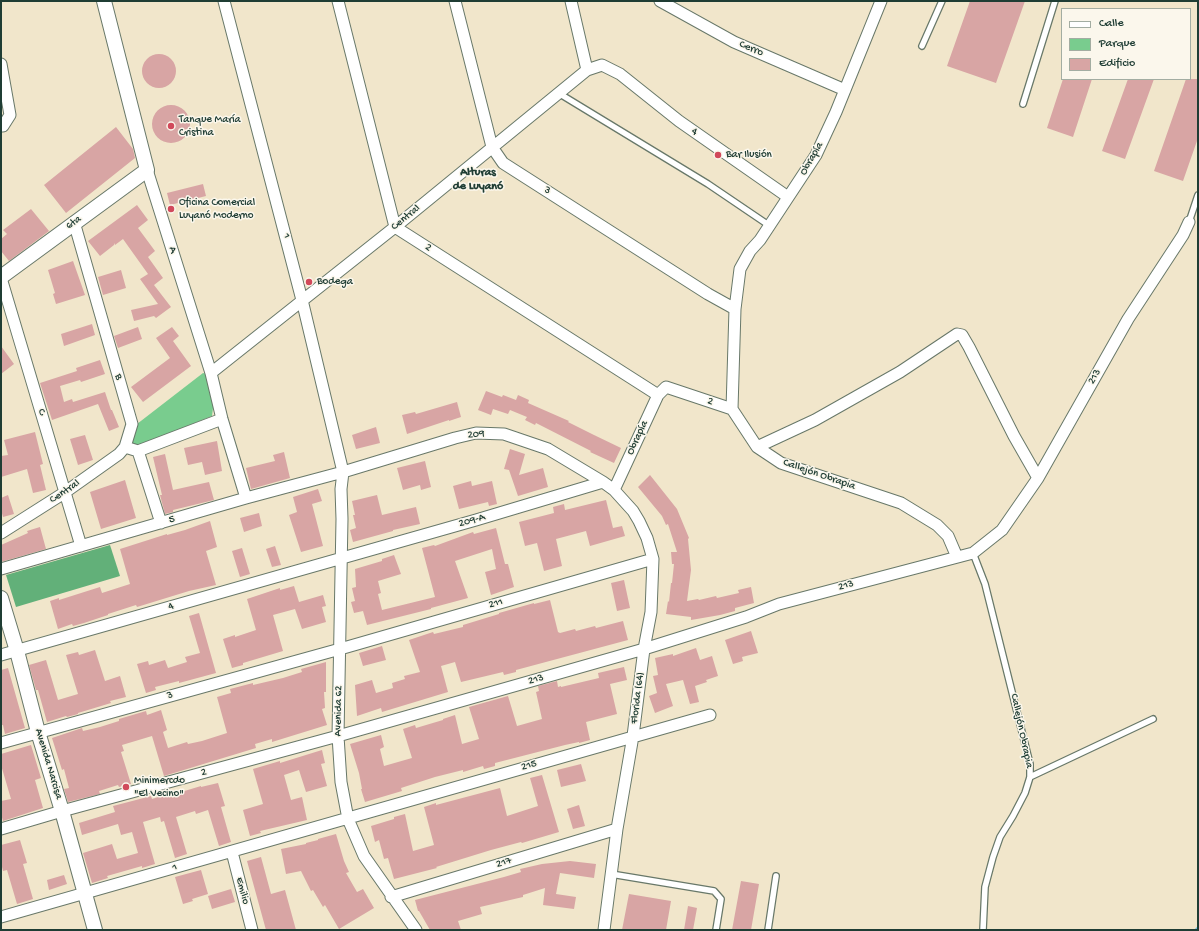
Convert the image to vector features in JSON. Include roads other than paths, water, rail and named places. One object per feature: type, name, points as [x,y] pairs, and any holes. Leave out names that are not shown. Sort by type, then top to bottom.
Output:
[{"type":"street","name":"A","points":[[104,1],[147,170],[211,373],[222,419],[246,498]]},
{"type":"street","name":"1","points":[[224,1],[302,300],[343,472]]},
{"type":"street","points":[[338,1],[395,227]]},
{"type":"street","name":"3","points":[[455,1],[492,147],[503,163],[708,294],[735,308]]},
{"type":"street","points":[[571,1],[587,70]]},
{"type":"street","name":"Cerro","points":[[660,1],[734,42],[845,90]]},
{"type":"street","name":"Obrapía","points":[[735,308],[740,269],[750,251],[770,226],[816,156],[836,112],[881,1]]},
{"type":"street","points":[[1,64],[10,115],[2,126]]},
{"type":"street","name":"Central","points":[[211,373],[395,227],[492,147],[560,94],[587,70],[602,65]]},
{"type":"street","name":"4","points":[[602,65],[620,74],[679,121],[788,197]]},
{"type":"street","name":"6ta","points":[[1,277],[74,222],[147,170]]},
{"type":"street","name":"B","points":[[74,222],[132,424],[125,447]]},
{"type":"street","name":"213","points":[[338,736],[644,649],[779,604],[973,553],[1002,530],[1038,478],[1128,319],[1183,235],[1189,222]]},
{"type":"street","name":"2","points":[[395,227],[662,391],[732,408]]},
{"type":"street","name":"C","points":[[1,277],[81,546]]},
{"type":"street","points":[[732,408],[735,308]]},
{"type":"street","points":[[757,447],[815,420],[900,372],[957,334],[962,335],[969,346],[1014,436],[1038,478]]},
{"type":"street","name":"Obrapía","points":[[614,490],[662,391]]},
{"type":"street","name":"Callejón Obrapia","points":[[732,408],[757,447],[781,463],[901,503],[937,525],[948,536],[957,557]]},
{"type":"street","points":[[125,447],[138,451],[222,419]]},
{"type":"street","name":"209","points":[[343,472],[476,433],[504,434],[548,449],[603,482]]},
{"type":"street","name":"Central","points":[[1,533],[119,454],[125,447]]},
{"type":"street","points":[[138,451],[161,523]]},
{"type":"street","name":"5","points":[[1,569],[246,498],[343,472]]},
{"type":"street","name":"Avenida 62","points":[[343,472],[341,489],[342,519],[340,559],[338,736],[341,782],[348,819],[364,856],[391,897],[416,930]]},
{"type":"street","name":"Florida (64)","points":[[603,482],[614,490],[633,511],[647,538],[653,559],[651,612],[644,649],[633,736],[610,874],[604,930]]},
{"type":"street","name":"209-A","points":[[340,559],[603,482]]},
{"type":"street","name":"4","points":[[1,655],[340,559]]},
{"type":"street","name":"211","points":[[340,649],[653,559]]},
{"type":"street","name":"Avenida Narcisa","points":[[1,598],[17,651],[38,732],[62,811],[94,930]]},
{"type":"street","name":"3","points":[[1,743],[340,649]]},
{"type":"street","name":"215","points":[[348,819],[710,715]]},
{"type":"street","name":"2","points":[[1,829],[338,736]]},
{"type":"street","name":"1","points":[[1,917],[348,819]]},
{"type":"street","name":"217","points":[[391,897],[617,829]]},
{"type":"street","name":"Emilio","points":[[232,852],[252,930]]},
{"type":"lane","points":[[922,46],[942,1]]},
{"type":"lane","points":[[1023,104],[1055,1]]},
{"type":"lane","points":[[560,94],[708,184],[770,226]]},
{"type":"lane","points":[[1189,222],[1198,195]]},
{"type":"lane","name":"Callejón Obrapia","points":[[973,553],[985,584],[1030,764],[1030,778],[1025,793],[1000,837],[993,857],[985,887],[983,930]]},
{"type":"lane","points":[[1030,778],[1153,720]]},
{"type":"lane","points":[[610,874],[714,891],[721,899],[716,930]]},
{"type":"lane","points":[[768,930],[776,876]]},
{"type":"place","name":"Tanque María Cristina","points":[[171,126]]},
{"type":"place","name":"Bar Ilusión","points":[[718,155]]},
{"type":"place","name":"Oficina Comercial Luyanó Moderno","points":[[171,209]]},
{"type":"place","name":"Bodega","points":[[309,282]]},
{"type":"place","name":"Minimercdo \"El Vecino\"","points":[[126,787]]},
{"type":"district","name":"Alturas de Luyanó","points":[[478,180]]}]
